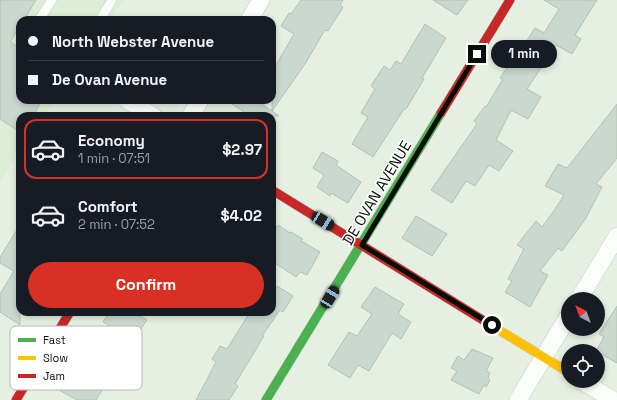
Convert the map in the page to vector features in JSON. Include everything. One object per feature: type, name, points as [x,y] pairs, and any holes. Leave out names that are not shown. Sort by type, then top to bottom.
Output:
[{"type":"street","points":[[251,16],[261,0]]},
{"type":"street","name":"DE OVAN AVENUE","points":[[266,400],[362,245],[510,0]]},
{"type":"street","points":[[133,104],[146,112]]},
{"type":"street","points":[[276,192],[561,368]]},
{"type":"street","points":[[583,292],[617,236]]},
{"type":"street","points":[[61,326],[68,316]]},
{"type":"street","points":[[518,400],[561,329]]},
{"type":"street","points":[[593,388],[613,400]]},
{"type":"street","points":[[16,400],[22,390]]},
{"type":"lane","points":[[42,16],[52,0]]},
{"type":"lane","points":[[102,16],[112,0]]},
{"type":"shaded area","points":[[0,0],[123,0],[113,16],[16,16],[16,104],[52,104],[47,112],[16,112],[16,157],[0,181]]},
{"type":"building","points":[[0,0],[36,0],[26,16],[16,16],[16,32],[10,42],[16,46],[16,104],[40,104],[35,112],[16,112],[16,129],[0,119]]},
{"type":"building","points":[[301,0],[343,0],[340,6],[343,7],[328,31],[325,30],[305,64],[272,111],[272,104],[276,104],[276,65],[294,34],[281,26],[289,13],[291,14]]},
{"type":"building","points":[[433,0],[468,0],[457,15]]},
{"type":"building","points":[[544,0],[597,0],[575,35],[581,39],[572,54],[556,45],[527,89],[541,97],[528,119],[511,110],[496,140],[513,151],[499,171],[489,165],[475,186],[466,181],[452,203],[431,190],[477,124],[474,121],[485,106],[486,107],[503,79],[500,78],[508,66],[510,67],[535,28],[544,33],[559,9]]},
{"type":"building","points":[[425,24],[446,38],[422,78],[424,79],[406,109],[404,109],[373,157],[352,144],[368,117],[361,113],[375,89],[371,86],[384,66],[390,70],[396,61],[401,64]]},
{"type":"building","points":[[232,104],[261,104],[273,112],[244,112]]},
{"type":"building","points":[[617,104],[617,158],[596,184],[602,187],[586,218],[562,251],[558,248],[540,271],[548,275],[530,307],[505,292],[512,281],[508,279],[524,249],[517,245],[536,221],[542,227],[564,195],[545,186],[558,164],[567,168]]},
{"type":"building","points":[[322,152],[338,161],[336,165],[361,182],[348,203],[331,193],[330,196],[317,187],[324,175],[313,168]]},
{"type":"building","points":[[416,216],[447,234],[432,256],[402,238]]},
{"type":"building","points":[[278,225],[303,239],[301,241],[320,252],[307,275],[300,272],[296,277],[276,264],[276,228]]},
{"type":"building","points":[[16,231],[16,316],[20,316],[20,325],[0,312],[0,294],[14,271],[0,263],[0,257]]},
{"type":"building","points":[[277,286],[293,296],[283,312],[280,310],[276,316]]},
{"type":"building","points":[[375,287],[404,304],[398,314],[411,322],[401,339],[392,333],[369,371],[358,365],[350,378],[328,365],[349,332],[357,336],[372,314],[361,307]]},
{"type":"building","points":[[617,306],[617,363],[605,356],[605,344],[600,344],[604,337],[602,336],[605,336],[605,325]]},
{"type":"building","points":[[107,316],[140,316],[147,320],[142,327],[142,326],[110,326],[103,322]]},
{"type":"building","points":[[248,316],[276,316],[262,336],[264,336],[235,384],[238,386],[229,400],[196,400],[216,362],[212,359],[220,346],[227,349]]},
{"type":"building","points":[[472,349],[493,358],[486,371],[490,373],[488,378],[490,380],[486,387],[484,385],[479,394],[451,380],[457,371],[451,368],[458,356],[464,360]]},
{"type":"building","points":[[59,390],[102,390],[96,400],[77,400]]},
{"type":"traffic: fast","points":[[266,400],[441,113]]},
{"type":"traffic: slow","points":[[494,327],[561,368]]},
{"type":"traffic: jam","points":[[441,113],[510,0]]},
{"type":"traffic: jam","points":[[276,192],[494,327]]},
{"type":"traffic: jam","points":[[61,326],[68,316]]},
{"type":"traffic: jam","points":[[16,400],[22,390]]},
{"type":"route","points":[[477,54],[362,245],[492,325]]}]
